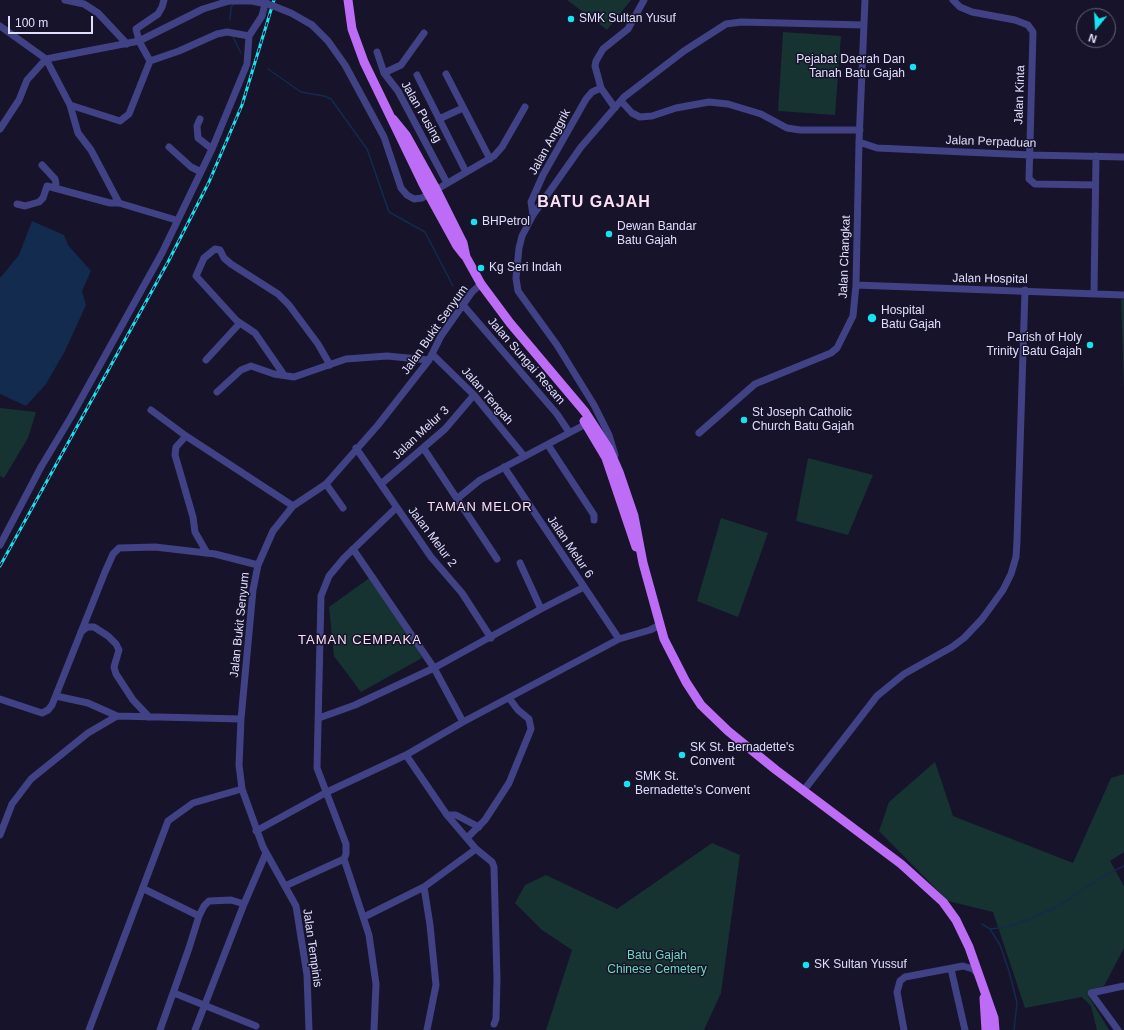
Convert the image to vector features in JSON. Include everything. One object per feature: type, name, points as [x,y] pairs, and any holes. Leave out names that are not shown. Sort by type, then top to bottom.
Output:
[{"type":"main road","points":[[348,0],[349,14],[356,44],[393,119],[406,135],[432,192],[463,243],[466,257],[480,284],[573,400],[585,412],[609,449],[619,472],[638,531],[643,563]]},
{"type":"main road","points":[[573,400],[606,458],[643,563],[664,639],[686,682],[701,705],[728,731],[901,864],[943,902],[956,920],[971,952],[984,993],[994,1018],[996,1030]]},
{"type":"main road","points":[[606,458],[609,449]]},
{"type":"main road","points":[[984,993],[984,1019],[986,1030]]},
{"type":"street","points":[[65,0],[84,4],[98,13],[127,44]]},
{"type":"street","points":[[150,61],[139,41],[136,29],[158,14],[164,0]]},
{"type":"street","points":[[0,544],[41,467],[162,253],[176,220],[212,150],[247,64],[249,36],[262,16],[266,0]]},
{"type":"street","points":[[615,108],[601,88],[595,66],[596,61],[603,49],[628,29],[644,0]]},
{"type":"street","name":"Jalan Changkat","points":[[699,433],[755,384],[831,353],[837,348],[853,316],[856,285],[859,142],[865,0]]},
{"type":"street","name":"Jalan Kinta","points":[[953,0],[960,8],[972,12],[1015,20],[1028,26],[1033,32],[1029,179],[1031,182],[1095,185]]},
{"type":"street","points":[[0,129],[19,100],[27,80],[46,59],[139,41],[203,9],[229,1],[252,1],[271,5],[291,12],[312,26],[328,41],[345,65],[384,137],[401,188],[407,195],[414,199],[422,198],[490,159],[502,147],[525,107]]},
{"type":"street","points":[[619,472],[609,435],[594,405],[557,345],[518,291],[516,278],[518,248],[522,236],[533,215],[582,147],[621,101],[638,86],[678,56],[726,24],[758,22],[864,24]]},
{"type":"street","points":[[0,26],[46,59],[70,105],[78,133],[91,150],[119,203]]},
{"type":"street","points":[[70,105],[120,121],[129,114],[150,61],[179,51],[217,34],[228,32],[249,36]]},
{"type":"street","points":[[384,73],[401,65],[424,33]]},
{"type":"street","name":"Jalan Pusing","points":[[377,52],[384,73],[398,91],[447,183]]},
{"type":"street","points":[[446,74],[490,159]]},
{"type":"street","points":[[417,75],[466,172]]},
{"type":"street","name":"Jalan Anggrik","points":[[533,215],[531,202],[543,175],[586,99],[592,92],[601,88]]},
{"type":"street","points":[[621,101],[632,113],[640,117],[652,116],[676,108],[709,102],[728,104],[761,114],[787,128],[800,130],[860,130]]},
{"type":"street","points":[[439,119],[463,108]]},
{"type":"street","points":[[200,119],[197,126],[198,138],[212,150]]},
{"type":"street","name":"Jalan Perpaduan","points":[[859,142],[877,148],[1030,155],[1124,157]]},
{"type":"street","points":[[169,147],[192,167],[201,172]]},
{"type":"street","points":[[1094,293],[1096,156]]},
{"type":"street","points":[[42,165],[55,179],[56,184],[54,188]]},
{"type":"street","points":[[17,204],[25,206],[39,202],[43,198],[47,186],[110,203],[119,203],[176,220]]},
{"type":"street","points":[[284,375],[255,333],[240,323],[196,276],[204,258],[214,249],[220,250],[224,258],[231,264],[278,294],[289,305],[318,344],[330,365]]},
{"type":"street","name":"Jalan Bukit Senyum","points":[[256,831],[242,789],[240,765],[241,719],[253,590],[258,565],[273,531],[293,506],[326,484],[356,448],[378,425],[430,357],[441,336],[480,284]]},
{"type":"street","name":"Jalan Hospital","points":[[856,285],[1025,290],[1124,295]]},
{"type":"street","points":[[804,790],[877,696],[904,674],[952,647],[964,638],[982,619],[1003,590],[1011,574],[1016,557],[1017,541],[1025,290]]},
{"type":"street","name":"Jalan Sungai Resam","points":[[464,305],[557,414],[569,432]]},
{"type":"street","points":[[206,360],[240,323]]},
{"type":"street","points":[[217,392],[241,370],[251,366],[274,374],[294,376],[346,359],[387,356],[430,357]]},
{"type":"street","name":"Jalan Tengah","points":[[430,357],[474,396],[524,456]]},
{"type":"street","name":"Jalan Melur 3","points":[[382,484],[445,429],[474,396]]},
{"type":"street","points":[[151,410],[186,436],[293,506]]},
{"type":"street","points":[[458,498],[480,480],[586,424]]},
{"type":"street","points":[[609,435],[609,449]]},
{"type":"street","points":[[186,436],[176,447],[175,455],[193,517],[195,532],[207,553]]},
{"type":"street","points":[[548,445],[594,516],[594,520]]},
{"type":"street","name":"Jalan Melur 2","points":[[356,448],[431,557],[462,592],[491,638]]},
{"type":"street","points":[[424,448],[497,559]]},
{"type":"street","name":"Jalan Melur 6","points":[[504,467],[584,587],[622,639]]},
{"type":"street","points":[[326,484],[343,508]]},
{"type":"street","points":[[374,1030],[376,984],[369,935],[344,859],[346,854],[346,844],[317,768],[321,596],[329,576],[396,508]]},
{"type":"street","points":[[0,699],[42,713],[48,710],[56,696],[113,554],[119,548],[155,547],[207,553],[258,565]]},
{"type":"street","points":[[354,549],[434,668],[463,722]]},
{"type":"street","points":[[520,563],[541,609]]},
{"type":"street","points":[[319,718],[355,705],[434,668],[584,587]]},
{"type":"street","points":[[256,831],[326,792],[406,755],[463,722],[622,639],[650,630],[660,624]]},
{"type":"street","points":[[80,633],[87,627],[94,627],[108,636],[116,644],[119,650],[114,667],[116,674],[139,707],[149,717]]},
{"type":"street","points":[[56,696],[88,703],[117,716],[241,719]]},
{"type":"street","points":[[467,838],[485,820],[509,782],[531,729],[529,719],[518,710],[509,698]]},
{"type":"street","points":[[136,717],[139,707]]},
{"type":"street","points":[[0,835],[12,804],[31,779],[88,733],[117,716]]},
{"type":"street","points":[[406,755],[447,815],[476,849],[492,862],[494,867],[497,979],[496,1019],[494,1024]]},
{"type":"street","points":[[89,1030],[144,889],[168,822],[193,803],[242,789]]},
{"type":"street","points":[[447,815],[456,815],[479,827]]},
{"type":"street","name":"Jalan Tempinis","points":[[256,831],[266,853],[296,906],[307,975],[309,1030]]},
{"type":"street","points":[[364,917],[424,887],[476,849]]},
{"type":"street","points":[[195,1030],[244,904],[266,853]]},
{"type":"street","points":[[285,886],[344,859]]},
{"type":"street","points":[[424,887],[430,925],[436,985],[428,1030]]},
{"type":"street","points":[[144,889],[199,916]]},
{"type":"street","points":[[160,1030],[174,993],[199,916],[204,906],[210,901],[231,900],[244,904]]},
{"type":"street","points":[[963,966],[968,961],[971,952]]},
{"type":"street","points":[[904,1030],[897,992],[900,981],[905,977],[963,966],[973,969],[978,974]]},
{"type":"street","points":[[951,969],[964,1030]]},
{"type":"street","points":[[1118,1030],[1091,993],[1124,986]]},
{"type":"street","points":[[174,993],[256,1026]]},
{"type":"green space","points":[[567,0],[631,0],[607,30]]},
{"type":"green space","points":[[783,32],[841,36],[835,115],[778,111]]},
{"type":"green space","points":[[1124,299],[1124,389],[1121,300]]},
{"type":"green space","points":[[0,408],[36,412],[28,438],[4,478],[0,476]]},
{"type":"green space","points":[[808,458],[873,475],[848,535],[796,521]]},
{"type":"green space","points":[[721,518],[768,533],[738,617],[697,601]]},
{"type":"green space","points":[[375,574],[422,658],[361,692],[334,656],[329,607]]},
{"type":"green space","points":[[935,762],[953,816],[1073,863],[1111,778],[1124,774],[1124,852],[1110,861],[1124,886],[1124,948],[1104,986],[1086,992],[1109,1030],[1097,1030],[1091,1006],[1082,997],[1025,1008],[993,912],[948,901],[879,831],[889,802]]},
{"type":"green space","name":"Batu Gajah Chinese Cemetery","points":[[712,843],[740,855],[721,993],[704,1030],[546,1030],[572,950],[542,930],[515,903],[525,885],[546,875],[617,909]]},
{"type":"water","points":[[32,221],[64,235],[68,245],[91,271],[82,291],[86,305],[65,351],[46,384],[26,406],[0,394],[0,278],[19,255]]},
{"type":"waterway","points":[[230,20],[231,7],[234,4]]},
{"type":"waterway","points":[[233,37],[241,53]]},
{"type":"waterway","points":[[268,69],[301,92],[324,96],[331,99],[367,149],[389,212],[425,232],[453,286]]},
{"type":"waterway","points":[[982,924],[990,929],[1007,927],[1030,919],[1060,905],[1100,878],[1124,866]]},
{"type":"waterway","points":[[990,929],[1000,945],[1009,971],[1017,1003],[1014,1030]]},
{"type":"railway","points":[[0,566],[168,262],[209,182],[242,105],[274,0]]},
{"type":"place","name":"SMK Sultan Yusuf","points":[[571,19]]},
{"type":"place","name":"Pejabat Daerah Dan Tanah Batu Gajah","points":[[913,67]]},
{"type":"place","name":"BHPetrol","points":[[474,222]]},
{"type":"place","name":"Dewan Bandar Batu Gajah","points":[[609,234]]},
{"type":"place","name":"Kg Seri Indah","points":[[481,268]]},
{"type":"place","name":"Hospital Batu Gajah","points":[[872,318]]},
{"type":"place","name":"Parish of Holy Trinity Batu Gajah","points":[[1090,345]]},
{"type":"place","name":"St Joseph Catholic Church Batu Gajah","points":[[744,420]]},
{"type":"place","name":"SK St. Bernadette's Convent","points":[[682,755]]},
{"type":"place","name":"SMK St. Bernadette's Convent","points":[[627,784]]},
{"type":"place","name":"SK Sultan Yussuf","points":[[806,965]]},
{"type":"district","name":"BATU GAJAH","points":[[594,203]]},
{"type":"district","name":"TAMAN MELOR","points":[[480,507]]},
{"type":"district","name":"TAMAN CEMPAKA","points":[[360,640]]}]
